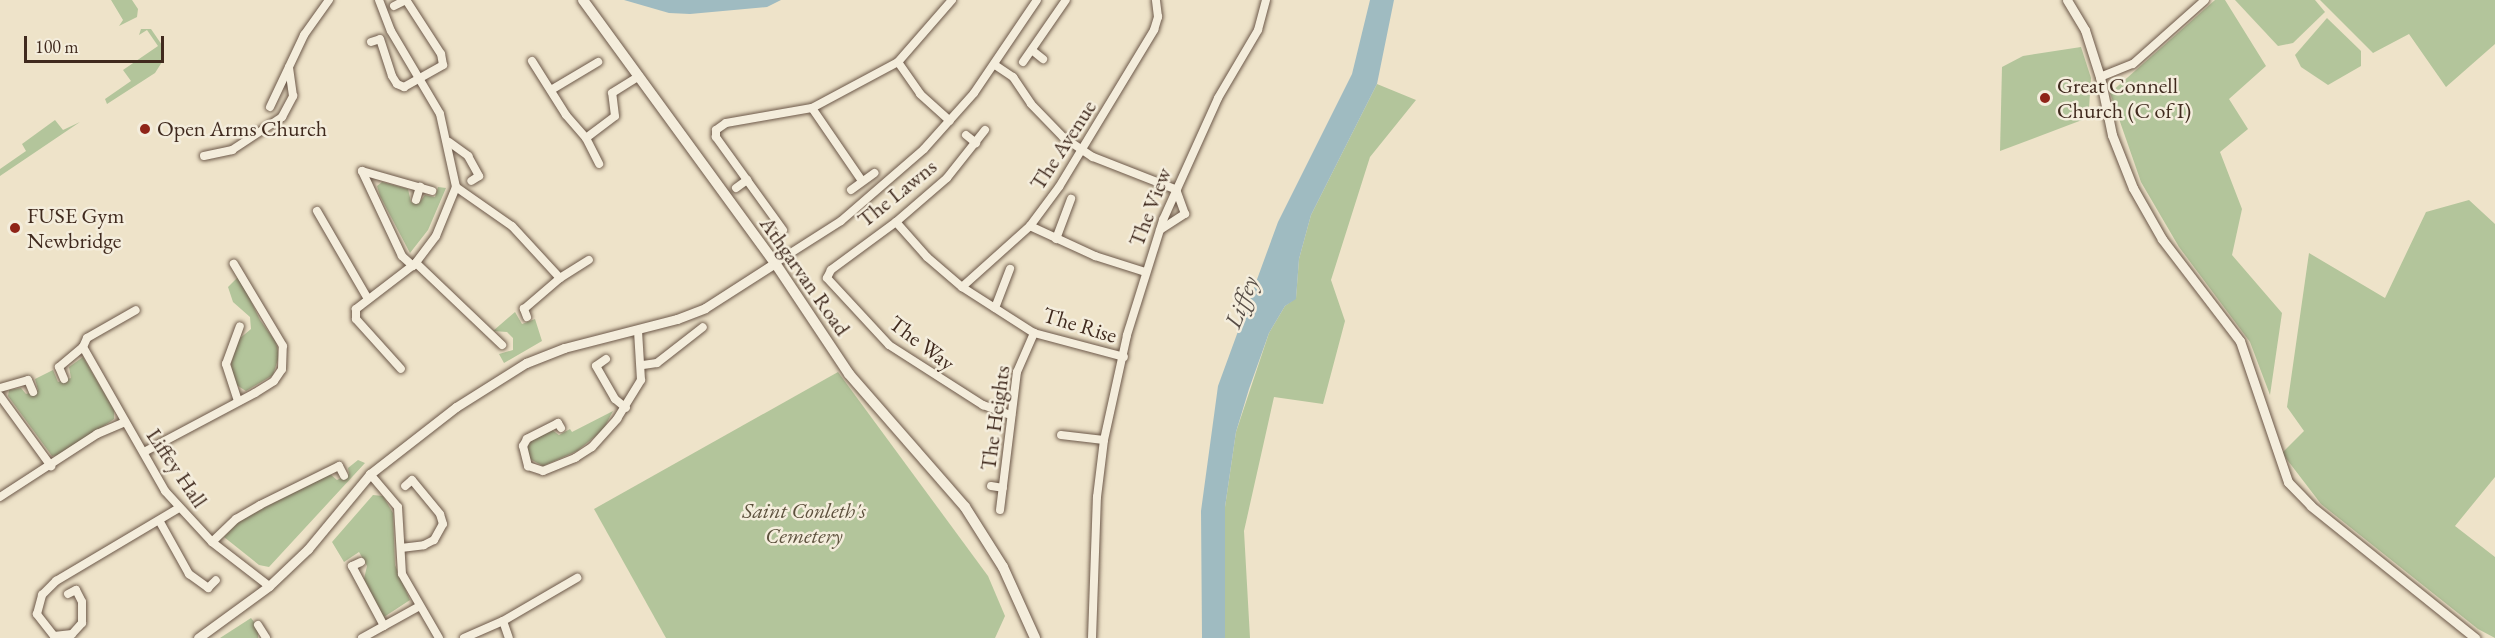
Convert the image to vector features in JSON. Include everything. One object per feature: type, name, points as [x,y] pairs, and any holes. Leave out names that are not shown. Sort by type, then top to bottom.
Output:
[{"type":"main road","name":"Athgarvan Road","points":[[583,0],[775,263],[849,374],[965,507],[1004,567],[1035,638]]},
{"type":"street","points":[[270,107],[304,35],[329,0]]},
{"type":"street","points":[[379,0],[391,31],[440,114],[449,142],[456,187],[443,223],[415,264],[356,309],[356,319],[401,369]]},
{"type":"street","points":[[371,42],[380,39],[397,84],[404,87],[435,72],[443,61],[406,0],[394,6]]},
{"type":"street","points":[[783,230],[716,136],[720,125],[812,108],[898,62],[951,0]]},
{"type":"street","points":[[198,638],[269,586],[308,549],[370,474],[456,407],[526,363],[564,348],[638,331],[705,308],[872,196],[950,121],[995,65],[1037,0]]},
{"type":"street","points":[[1023,62],[1033,51],[1066,0]]},
{"type":"street","name":"The Avenue","points":[[962,287],[1030,225],[1083,151],[1154,30],[1158,17],[1156,0]]},
{"type":"street","name":"The View","points":[[1092,638],[1096,519],[1104,440],[1145,272],[1160,230],[1218,98],[1258,30],[1266,0]]},
{"type":"street","points":[[2067,0],[2085,30],[2100,77],[2112,135],[2133,188],[2162,239],[2240,341],[2288,482],[2311,506],[2475,638]]},
{"type":"street","points":[[2100,77],[2133,64],[2205,0]]},
{"type":"street","points":[[1033,51],[1043,59]]},
{"type":"street","points":[[531,61],[586,138],[599,164]]},
{"type":"street","points":[[898,62],[920,94],[950,121]]},
{"type":"street","points":[[995,65],[1013,77],[1046,121],[1083,151],[1177,191],[1185,211],[1184,218],[1160,230]]},
{"type":"street","points":[[551,90],[595,66]]},
{"type":"street","points":[[204,156],[232,150],[282,117],[293,96],[289,67]]},
{"type":"street","points":[[586,138],[611,122],[615,111],[612,93],[639,76]]},
{"type":"street","points":[[812,108],[862,181]]},
{"type":"street","name":"The Lawns","points":[[827,278],[842,260],[896,222],[947,178],[985,130]]},
{"type":"street","points":[[966,135],[976,143]]},
{"type":"street","points":[[449,142],[468,156],[479,176],[471,182]]},
{"type":"street","points":[[432,191],[362,171],[402,256],[415,264],[502,345]]},
{"type":"street","points":[[851,190],[874,173]]},
{"type":"street","points":[[736,188],[747,180]]},
{"type":"street","points":[[416,200],[420,187]]},
{"type":"street","points":[[456,187],[513,226],[560,278]]},
{"type":"street","points":[[1056,239],[1071,199]]},
{"type":"street","points":[[317,211],[368,299]]},
{"type":"street","name":"The Rise","points":[[896,222],[927,257],[962,287],[1034,333],[1124,357]]},
{"type":"street","points":[[1030,225],[1056,239],[1145,272]]},
{"type":"street","points":[[527,317],[524,309],[560,278],[589,260]]},
{"type":"street","points":[[144,452],[274,381],[282,369],[283,346],[234,264]]},
{"type":"street","points":[[995,308],[1010,269]]},
{"type":"street","name":"The Way","points":[[827,278],[889,345],[982,405],[1011,415]]},
{"type":"street","points":[[64,379],[59,367],[83,347],[93,332],[136,310]]},
{"type":"street","points":[[238,401],[226,364],[240,326]]},
{"type":"street","points":[[643,365],[657,363],[703,327]]},
{"type":"street","points":[[561,428],[558,423],[527,439],[523,446],[528,466],[543,471],[575,458],[592,447],[626,408],[641,380],[643,365],[638,331]]},
{"type":"street","name":"The Heights","points":[[1000,510],[1017,372],[1034,333]]},
{"type":"street","name":"Liffey Hall","points":[[83,347],[125,422],[179,508],[212,542],[269,586]]},
{"type":"street","points":[[606,359],[596,366],[615,399],[626,408]]},
{"type":"street","points":[[0,388],[28,380],[33,392]]},
{"type":"street","points":[[0,396],[51,466]]},
{"type":"street","points":[[0,497],[97,434],[125,422]]},
{"type":"street","points":[[1061,435],[1104,440]]},
{"type":"street","points":[[212,542],[236,519],[260,505],[339,466],[344,476]]},
{"type":"street","points":[[370,474],[398,507],[402,574],[439,638]]},
{"type":"street","points":[[401,548],[424,545],[434,540],[443,524],[440,514],[412,480],[405,486]]},
{"type":"street","points":[[991,486],[1003,488]]},
{"type":"street","points":[[68,594],[76,590],[82,602],[82,623],[72,634],[54,636],[36,614],[42,595],[91,560],[160,522],[179,508]]},
{"type":"street","points":[[160,522],[189,574],[208,588],[216,580]]},
{"type":"street","points":[[361,562],[352,566],[384,626]]},
{"type":"street","points":[[464,638],[503,621],[577,578]]},
{"type":"street","points":[[362,638],[420,606]]},
{"type":"street","points":[[503,621],[509,638]]},
{"type":"street","points":[[258,625],[266,638]]},
{"type":"green space","points":[[111,0],[132,0],[138,9],[137,17],[119,26],[123,20]]},
{"type":"green space","points":[[2215,0],[2225,0],[2266,66],[2229,99],[2248,129],[2220,152],[2242,209],[2232,255],[2282,313],[2270,395],[2250,342],[2179,247],[2141,182],[2110,93]]},
{"type":"green space","points":[[2235,0],[2315,0],[2325,12],[2293,43],[2278,46]]},
{"type":"green space","points":[[2320,0],[2495,0],[2495,44],[2446,87],[2409,34],[2373,53]]},
{"type":"green space","points":[[2327,18],[2361,51],[2361,66],[2328,85],[2301,67],[2295,55]]},
{"type":"green space","points":[[141,29],[151,29],[162,45],[162,62],[155,73],[107,104],[105,99],[131,81],[123,70],[158,46],[147,30],[139,35]]},
{"type":"green space","points":[[2081,47],[2091,78],[2089,109],[2082,120],[2000,151],[2002,67],[2023,56]]},
{"type":"green space","points":[[1377,84],[1416,100],[1370,157],[1331,280],[1345,321],[1323,404],[1274,397],[1244,531],[1250,638],[1225,638],[1225,507],[1236,432],[1269,333],[1285,306],[1296,298],[1299,259],[1311,215]]},
{"type":"green space","points":[[55,120],[63,130],[80,122],[0,176],[0,169],[26,151],[22,144]]},
{"type":"green space","points":[[382,182],[408,189],[411,202],[418,204],[425,195],[435,197],[438,187],[446,188],[428,230],[410,253],[380,196],[377,186]]},
{"type":"green space","points":[[2469,200],[2495,224],[2495,477],[2455,526],[2495,557],[2495,638],[2478,629],[2321,504],[2282,453],[2304,431],[2287,407],[2309,253],[2385,298],[2426,212]]},
{"type":"green space","points":[[239,276],[260,320],[276,342],[279,356],[273,375],[246,391],[235,384],[231,364],[239,339],[251,329],[250,317],[233,302],[228,287]]},
{"type":"green space","points":[[515,312],[522,324],[535,319],[542,341],[504,363],[499,354],[513,350],[513,338],[507,332],[493,331]]},
{"type":"green space","points":[[83,357],[114,410],[114,419],[61,455],[52,456],[8,396],[9,390],[21,388],[26,394],[38,390],[35,379],[53,370],[58,382],[71,378],[69,367]]},
{"type":"green space","name":"Saint Conleth's Cemetery","points":[[838,372],[988,576],[1005,616],[995,638],[666,638],[594,509]]},
{"type":"green space","points":[[613,411],[603,430],[577,451],[543,466],[530,459],[527,448],[532,439],[552,430],[559,435],[570,429],[572,432]]},
{"type":"green space","points":[[358,460],[365,463],[269,567],[259,565],[224,537],[240,521],[308,484],[330,474],[337,480],[349,474],[348,468]]},
{"type":"green space","points":[[373,495],[383,496],[393,513],[395,565],[410,600],[384,617],[364,579],[367,566],[359,552],[344,562],[332,542]]},
{"type":"green space","points":[[251,618],[258,627],[258,638],[220,638]]},
{"type":"water","points":[[624,0],[781,0],[767,7],[690,14],[669,13]]},
{"type":"water","points":[[1370,0],[1394,0],[1377,84],[1311,215],[1299,259],[1296,299],[1285,306],[1269,333],[1249,389],[1236,432],[1225,507],[1225,638],[1202,638],[1201,511],[1218,386],[1278,222],[1352,74]]},
{"type":"place","name":"Great Connell Church (C of I)","points":[[2045,98]]},
{"type":"place","name":"Open Arms Church","points":[[145,129]]},
{"type":"place","name":"FUSE Gym Newbridge","points":[[15,228]]},
{"type":"water label","name":"Liffey","points":[[1241,302]]}]
